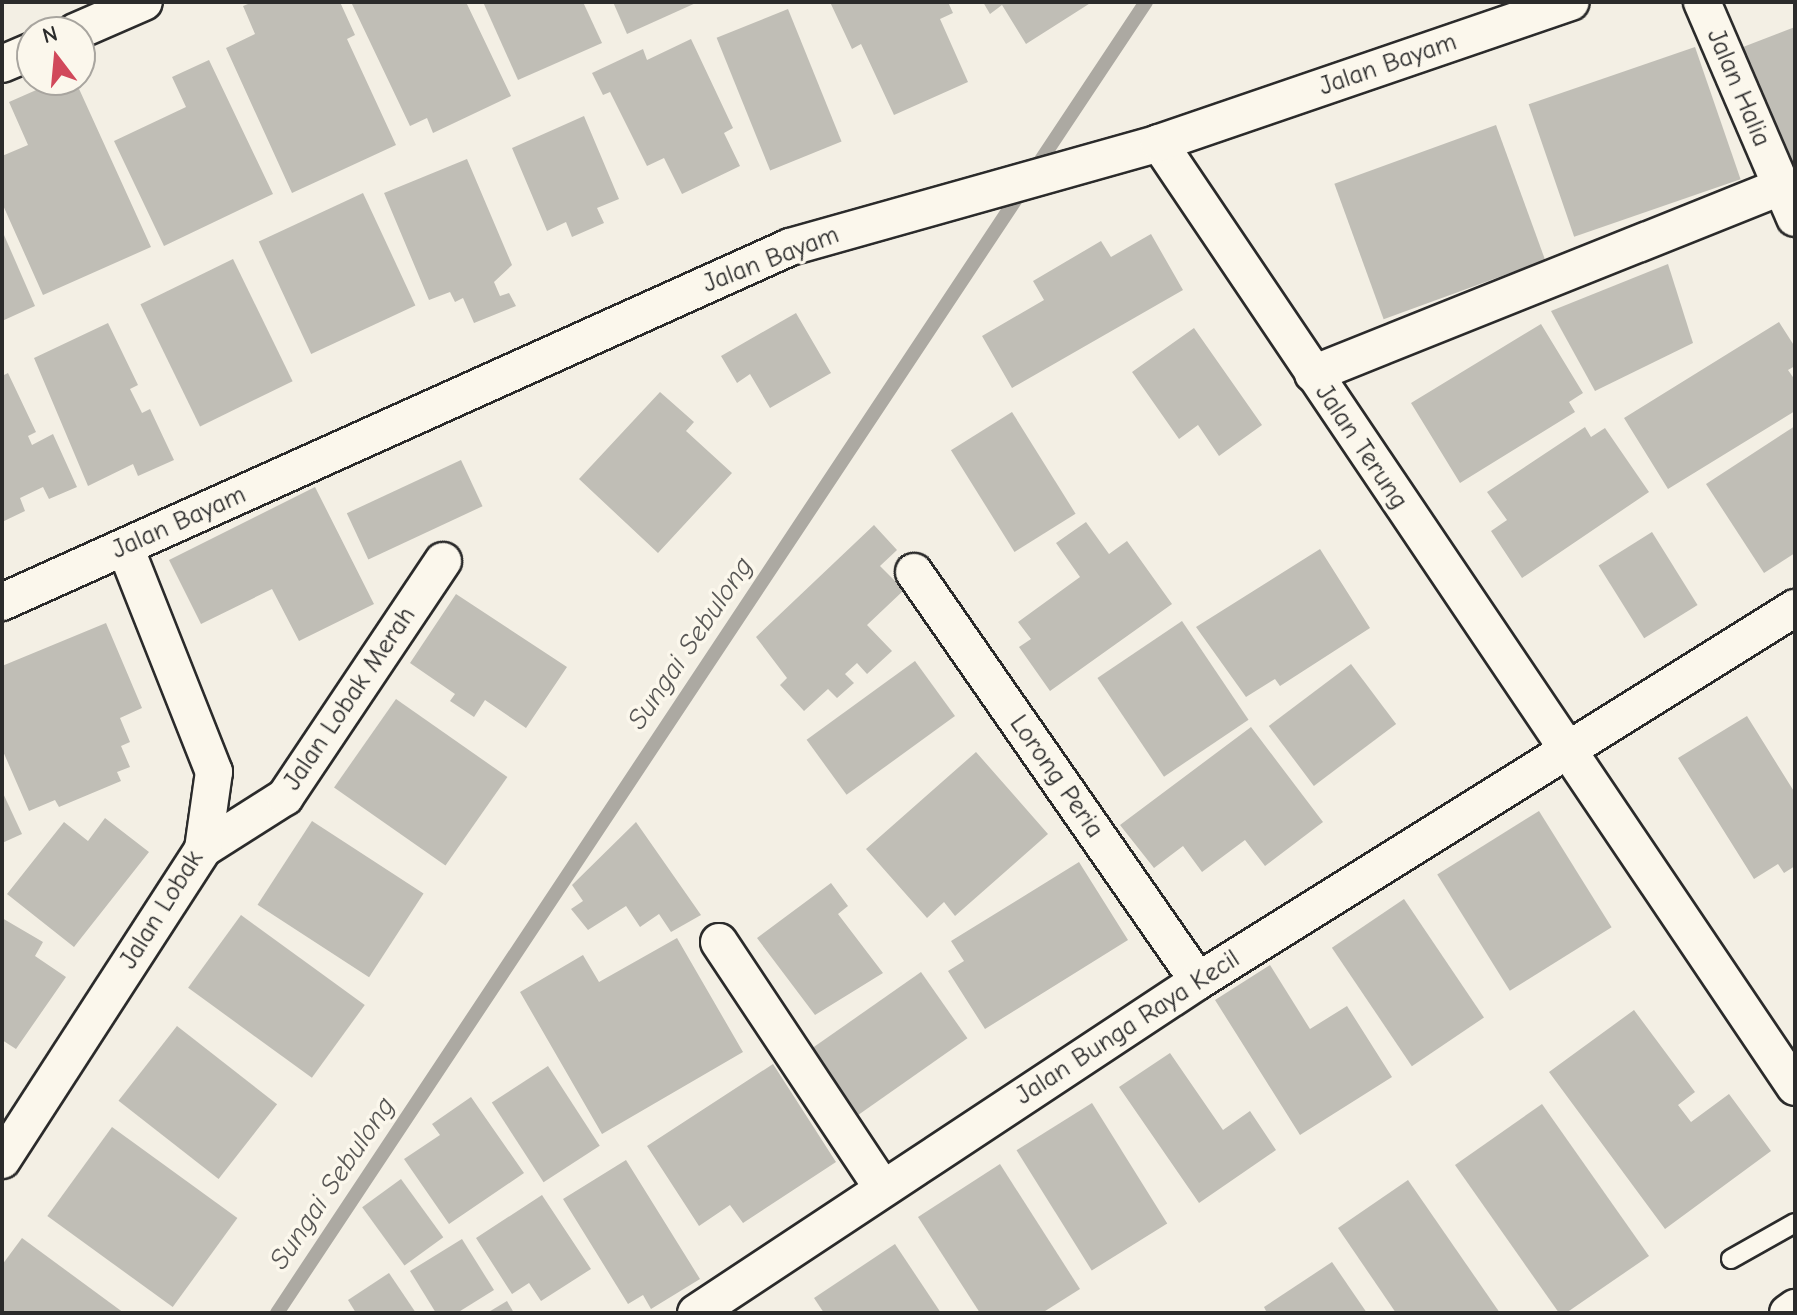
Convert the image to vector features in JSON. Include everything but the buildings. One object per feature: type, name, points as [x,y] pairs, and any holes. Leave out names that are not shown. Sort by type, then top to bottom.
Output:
[{"type":"street","points":[[96,23],[144,2]]},
{"type":"street","name":"Jalan Bayam","points":[[2,602],[790,247],[1143,148],[1571,2]]},
{"type":"street","name":"Jalan Halia","points":[[1702,2],[1787,203]]},
{"type":"street","name":"Jalan Terung","points":[[1143,148],[1313,374],[1564,750]]},
{"type":"street","points":[[1313,374],[1787,203]]},
{"type":"street","name":"Jalan Lobak","points":[[2,1160],[203,849],[214,772],[125,547]]},
{"type":"street","name":"Jalan Lobak Merah","points":[[203,849],[285,797],[443,561]]},
{"type":"street","name":"Lorong Peria","points":[[914,572],[1198,981]]},
{"type":"street","name":"Jalan Bunga Raya Kecil","points":[[696,1313],[1198,981],[1795,608]]},
{"type":"street","points":[[1564,750],[1795,1087]]},
{"type":"street","points":[[719,942],[883,1189]]},
{"type":"street","points":[[1788,1313],[1795,1308]]},
{"type":"lane","points":[[1731,1259],[1795,1223]]},
{"type":"waterway","name":"Sungai Sebulong","points":[[1033,172],[1146,2]]},
{"type":"waterway","name":"Sungai Sebulong","points":[[277,1313],[1022,190]]}]
